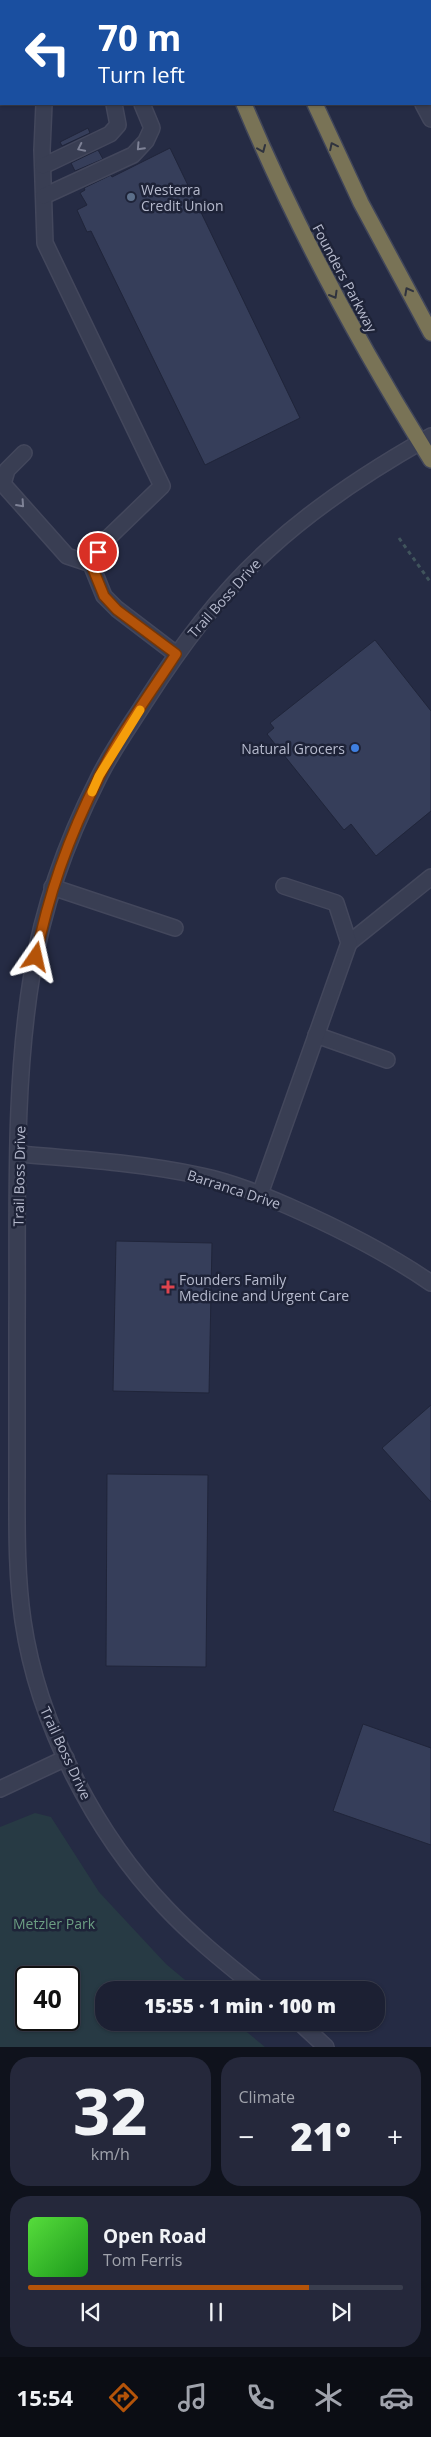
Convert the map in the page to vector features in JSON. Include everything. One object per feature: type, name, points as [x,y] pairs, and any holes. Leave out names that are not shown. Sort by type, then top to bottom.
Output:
[{"type":"highway","name":"Founders Parkway","points":[[244,105],[271,169],[329,287],[425,439],[431,460]]},
{"type":"highway","points":[[315,105],[361,203],[431,334]]},
{"type":"street","points":[[44,105],[42,150],[45,243],[162,486],[106,540],[91,564]]},
{"type":"street","points":[[43,166],[110,134],[118,125],[114,105]]},
{"type":"street","points":[[44,196],[133,155],[146,141],[152,128],[142,105]]},
{"type":"street","points":[[424,105],[431,119]]},
{"type":"street","name":"Trail Boss Drive","points":[[248,1981],[166,1909],[128,1864],[96,1816],[66,1758],[46,1714],[34,1672],[23,1624],[18,1578],[18,1154],[24,1036],[32,973],[52,887],[64,854],[99,776],[176,654],[231,586],[265,552],[302,520],[425,439]]},
{"type":"street","points":[[24,453],[7,470],[3,484],[67,556],[91,564],[104,596],[117,610],[176,654]]},
{"type":"street","points":[[260,1194],[349,943],[431,877]]},
{"type":"street","points":[[284,886],[336,903],[349,943]]},
{"type":"street","points":[[52,887],[175,928]]},
{"type":"street","points":[[316,1035],[388,1060]]},
{"type":"street","name":"Barranca Drive","points":[[18,1154],[144,1165],[204,1176],[260,1194],[334,1226],[401,1262],[431,1283]]},
{"type":"street","points":[[0,1789],[66,1758]]},
{"type":"street","points":[[309,2031],[326,2047]]},
{"type":"path","points":[[400,538],[431,583]]},
{"type":"green space","name":"Metzler Park","points":[[35,1813],[51,1817],[99,1892],[166,1964],[186,1981],[95,1981],[95,2031],[246,2031],[265,2047],[0,2047],[0,1827]]},
{"type":"building","points":[[88,128],[90,133],[62,146],[60,142]]},
{"type":"building","points":[[170,148],[300,418],[205,465],[91,231],[87,232],[77,210],[87,205],[80,193],[85,190],[84,188],[111,175],[112,177]]},
{"type":"building","points":[[98,150],[103,159],[75,171],[71,163]]},
{"type":"building","name":"Natural Grocers","points":[[375,640],[431,711],[431,811],[376,856],[351,824],[344,830],[267,734],[274,728],[270,723]]},
{"type":"building","points":[[116,1241],[212,1243],[209,1393],[113,1391]]},
{"type":"building","points":[[431,1405],[431,1502],[382,1448]]},
{"type":"building","points":[[107,1474],[208,1475],[206,1667],[106,1666]]},
{"type":"building","points":[[363,1724],[431,1748],[431,1845],[333,1811]]},
{"type":"slow traffic","points":[[92,792],[99,776],[140,710]]},
{"type":"place","name":"Westerra Credit Union","points":[[131,197]]},
{"type":"place","name":"Natural Grocers","points":[[355,748]]},
{"type":"place","name":"Founders Family Medicine and Urgent Care","points":[[168,1287]]},
{"type":"route","points":[[36,957],[42,924],[52,887],[99,776],[176,654],[117,610],[104,596],[91,564],[98,552]]}]
